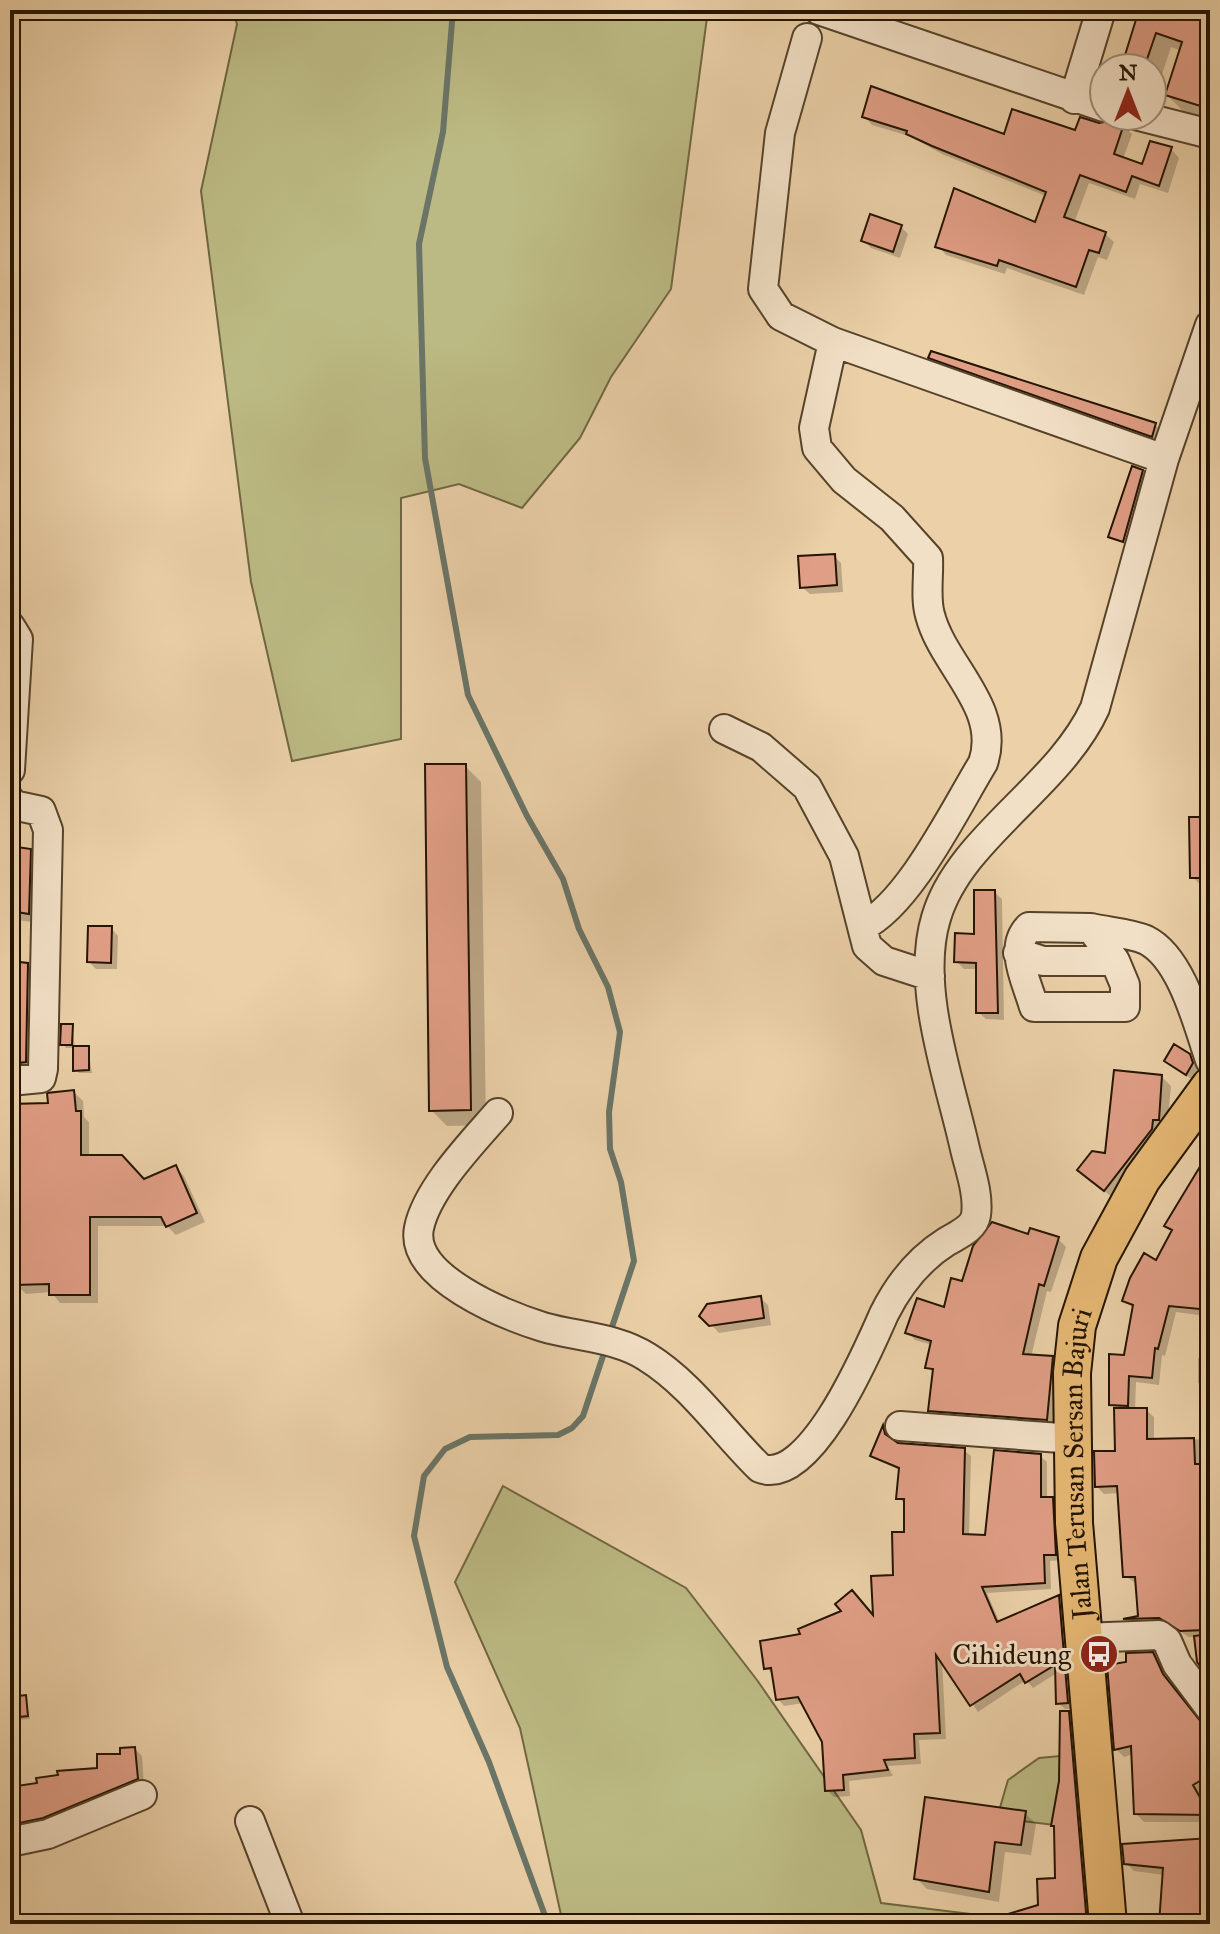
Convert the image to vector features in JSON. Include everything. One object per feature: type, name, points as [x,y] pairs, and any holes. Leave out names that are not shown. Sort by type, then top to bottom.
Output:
[{"type":"main road","name":"Jalan Terusan Sersan Bajuri","points":[[1108,1924],[1074,1523],[1072,1373],[1077,1326],[1099,1258],[1142,1179],[1210,1086]]},
{"type":"street","points":[[819,10],[895,23],[1088,103]]},
{"type":"street","points":[[1074,99],[1101,10]]},
{"type":"street","points":[[807,38],[780,133],[763,289],[781,316],[833,342],[1164,459]]},
{"type":"street","points":[[1168,123],[1210,134]]},
{"type":"street","points":[[498,1113],[458,1160],[424,1211],[418,1230],[422,1255],[439,1276],[487,1304],[543,1327],[612,1342],[646,1356],[677,1379],[760,1468],[769,1472],[783,1468],[810,1447],[847,1393],[896,1289],[938,1248],[971,1227],[976,1216],[974,1189],[942,1055],[930,976],[932,935],[951,882],[1081,738],[1095,708],[1164,459],[1210,325]]},
{"type":"street","points":[[833,342],[814,428],[817,448],[844,480],[892,518],[928,558],[930,615],[988,726],[983,763],[909,883],[880,918],[863,926]]},
{"type":"street","points":[[10,626],[18,639],[10,770]]},
{"type":"street","points":[[724,729],[761,747],[807,787],[844,856],[867,946],[884,961],[930,976]]},
{"type":"street","points":[[10,800],[13,805],[41,811],[48,830],[43,1069],[41,1078],[10,1081]]},
{"type":"street","points":[[1091,928],[1115,961],[1125,985],[1125,1007],[1034,1007],[1018,953],[1022,934],[1029,927],[1091,928],[1143,939],[1159,950],[1184,987],[1210,1060]]},
{"type":"street","points":[[1018,953],[1043,961],[1115,961]]},
{"type":"street","points":[[900,1426],[1074,1439]]},
{"type":"street","points":[[1083,1638],[1159,1635],[1167,1641],[1177,1664],[1210,1708]]},
{"type":"street","points":[[10,1842],[48,1834],[142,1795]]},
{"type":"street","points":[[250,1821],[290,1924]]},
{"type":"shaded area","points":[[232,10],[708,10],[671,289],[611,377],[580,438],[522,508],[459,484],[401,498],[401,739],[292,761],[251,582],[201,191],[237,24]]},
{"type":"shaded area","points":[[503,1486],[686,1588],[757,1680],[861,1830],[881,1903],[996,1917],[995,1924],[563,1924],[520,1728],[455,1582]]},
{"type":"shaded area","points":[[1081,1754],[1070,1827],[997,1818],[1008,1780],[1039,1758]]},
{"type":"building","points":[[1139,10],[1210,10],[1210,109],[1168,96],[1168,86],[1182,42],[1156,33],[1149,52],[1126,52]]},
{"type":"building","points":[[871,86],[1004,134],[1012,109],[1075,130],[1080,117],[1088,120],[1088,132],[1121,132],[1114,154],[1142,164],[1150,141],[1172,147],[1159,186],[1132,176],[1126,192],[1080,175],[1064,217],[1106,232],[1099,253],[1089,250],[1076,287],[999,260],[997,266],[935,247],[954,188],[1035,222],[1046,192],[932,146],[906,134],[907,131],[862,117]]},
{"type":"building","points":[[870,214],[902,225],[893,252],[861,241]]},
{"type":"building","points":[[931,351],[1156,423],[1152,437],[928,358]]},
{"type":"building","points":[[1132,466],[1143,470],[1123,542],[1108,537]]},
{"type":"building","points":[[835,554],[837,585],[800,588],[798,556]]},
{"type":"building","points":[[425,764],[466,764],[471,1110],[429,1111]]},
{"type":"building","points":[[1189,817],[1210,817],[1210,878],[1190,878]]},
{"type":"building","points":[[10,846],[31,849],[29,914],[10,911]]},
{"type":"building","points":[[974,890],[995,890],[998,1013],[976,1013],[976,963],[954,962],[955,933],[974,934]]},
{"type":"building","points":[[88,926],[112,926],[111,963],[87,962]]},
{"type":"building","points":[[10,961],[28,963],[26,1062],[10,1064]]},
{"type":"building","points":[[61,1024],[73,1024],[72,1045],[60,1045]]},
{"type":"building","points":[[1174,1044],[1190,1054],[1193,1063],[1186,1075],[1164,1061]]},
{"type":"building","points":[[73,1046],[89,1046],[89,1070],[73,1071]]},
{"type":"building","points":[[1114,1070],[1162,1075],[1159,1120],[1153,1120],[1152,1129],[1104,1191],[1077,1170],[1092,1151],[1105,1153]]},
{"type":"building","points":[[74,1090],[76,1111],[81,1111],[81,1155],[122,1155],[144,1179],[176,1165],[197,1213],[166,1227],[161,1217],[90,1217],[90,1295],[49,1295],[49,1284],[15,1285],[15,1279],[10,1279],[10,1104],[48,1103],[47,1093]]},
{"type":"building","points":[[1210,1150],[1210,1310],[1169,1306],[1158,1349],[1155,1348],[1152,1378],[1129,1376],[1128,1406],[1109,1405],[1109,1354],[1124,1355],[1133,1305],[1122,1301],[1130,1278],[1144,1253],[1156,1260],[1172,1230],[1164,1226]]},
{"type":"building","points":[[992,1222],[1028,1234],[1030,1228],[1059,1237],[1044,1286],[1039,1284],[1023,1354],[1053,1356],[1047,1420],[928,1411],[933,1369],[925,1368],[931,1341],[905,1333],[917,1298],[944,1307],[951,1278],[962,1281],[973,1246]]},
{"type":"building","points":[[761,1296],[764,1318],[709,1326],[699,1316],[707,1304]]},
{"type":"building","points":[[1114,1408],[1147,1408],[1147,1439],[1194,1438],[1195,1464],[1210,1464],[1210,1604],[1205,1604],[1206,1630],[1180,1631],[1159,1618],[1123,1619],[1138,1616],[1135,1577],[1123,1577],[1117,1486],[1095,1487],[1094,1451],[1115,1451]]},
{"type":"building","points":[[883,1425],[885,1434],[898,1443],[965,1448],[963,1534],[985,1535],[994,1450],[1041,1454],[1041,1497],[1053,1497],[1056,1555],[1044,1555],[1045,1583],[982,1587],[997,1622],[1059,1595],[1068,1703],[1056,1704],[1055,1665],[1025,1683],[1020,1674],[970,1706],[936,1655],[940,1733],[914,1734],[915,1758],[884,1760],[888,1770],[843,1775],[844,1790],[825,1791],[822,1742],[798,1697],[776,1700],[771,1668],[764,1669],[760,1641],[800,1634],[798,1629],[841,1611],[835,1604],[852,1590],[873,1615],[871,1576],[893,1575],[892,1532],[904,1532],[904,1499],[896,1499],[899,1468],[870,1456]]},
{"type":"building","points":[[1210,1634],[1210,1680],[1197,1662],[1194,1636]]},
{"type":"building","points":[[1153,1652],[1163,1674],[1201,1722],[1210,1740],[1210,1775],[1193,1785],[1210,1815],[1134,1814],[1131,1746],[1114,1750],[1107,1665],[1126,1662],[1126,1653]]},
{"type":"building","points":[[26,1695],[28,1716],[10,1718],[10,1697]]},
{"type":"building","points":[[1060,1711],[1069,1711],[1087,1924],[989,1924],[988,1920],[1038,1905],[1037,1879],[1055,1878],[1054,1826],[1051,1826],[1059,1781]]},
{"type":"building","points":[[135,1747],[138,1779],[43,1818],[10,1825],[10,1787],[37,1783],[36,1778],[58,1775],[57,1771],[97,1768],[97,1754],[120,1754],[120,1748]]},
{"type":"building","points":[[925,1797],[1026,1811],[1021,1845],[995,1842],[989,1892],[914,1879]]},
{"type":"building","points":[[1210,1838],[1210,1924],[1159,1924],[1163,1868],[1124,1864],[1122,1844]]},
{"type":"waterway","points":[[453,10],[443,132],[419,244],[425,458],[468,695],[527,816],[563,879],[579,929],[608,987],[620,1032],[609,1112],[610,1149],[621,1182],[634,1261],[610,1333]]},
{"type":"waterway","points":[[548,1924],[489,1762],[447,1667],[414,1536],[424,1476],[445,1449],[470,1437],[558,1435],[572,1428],[583,1416],[606,1347]]},
{"type":"place","name":"Cihideung","points":[[1099,1654]]}]
